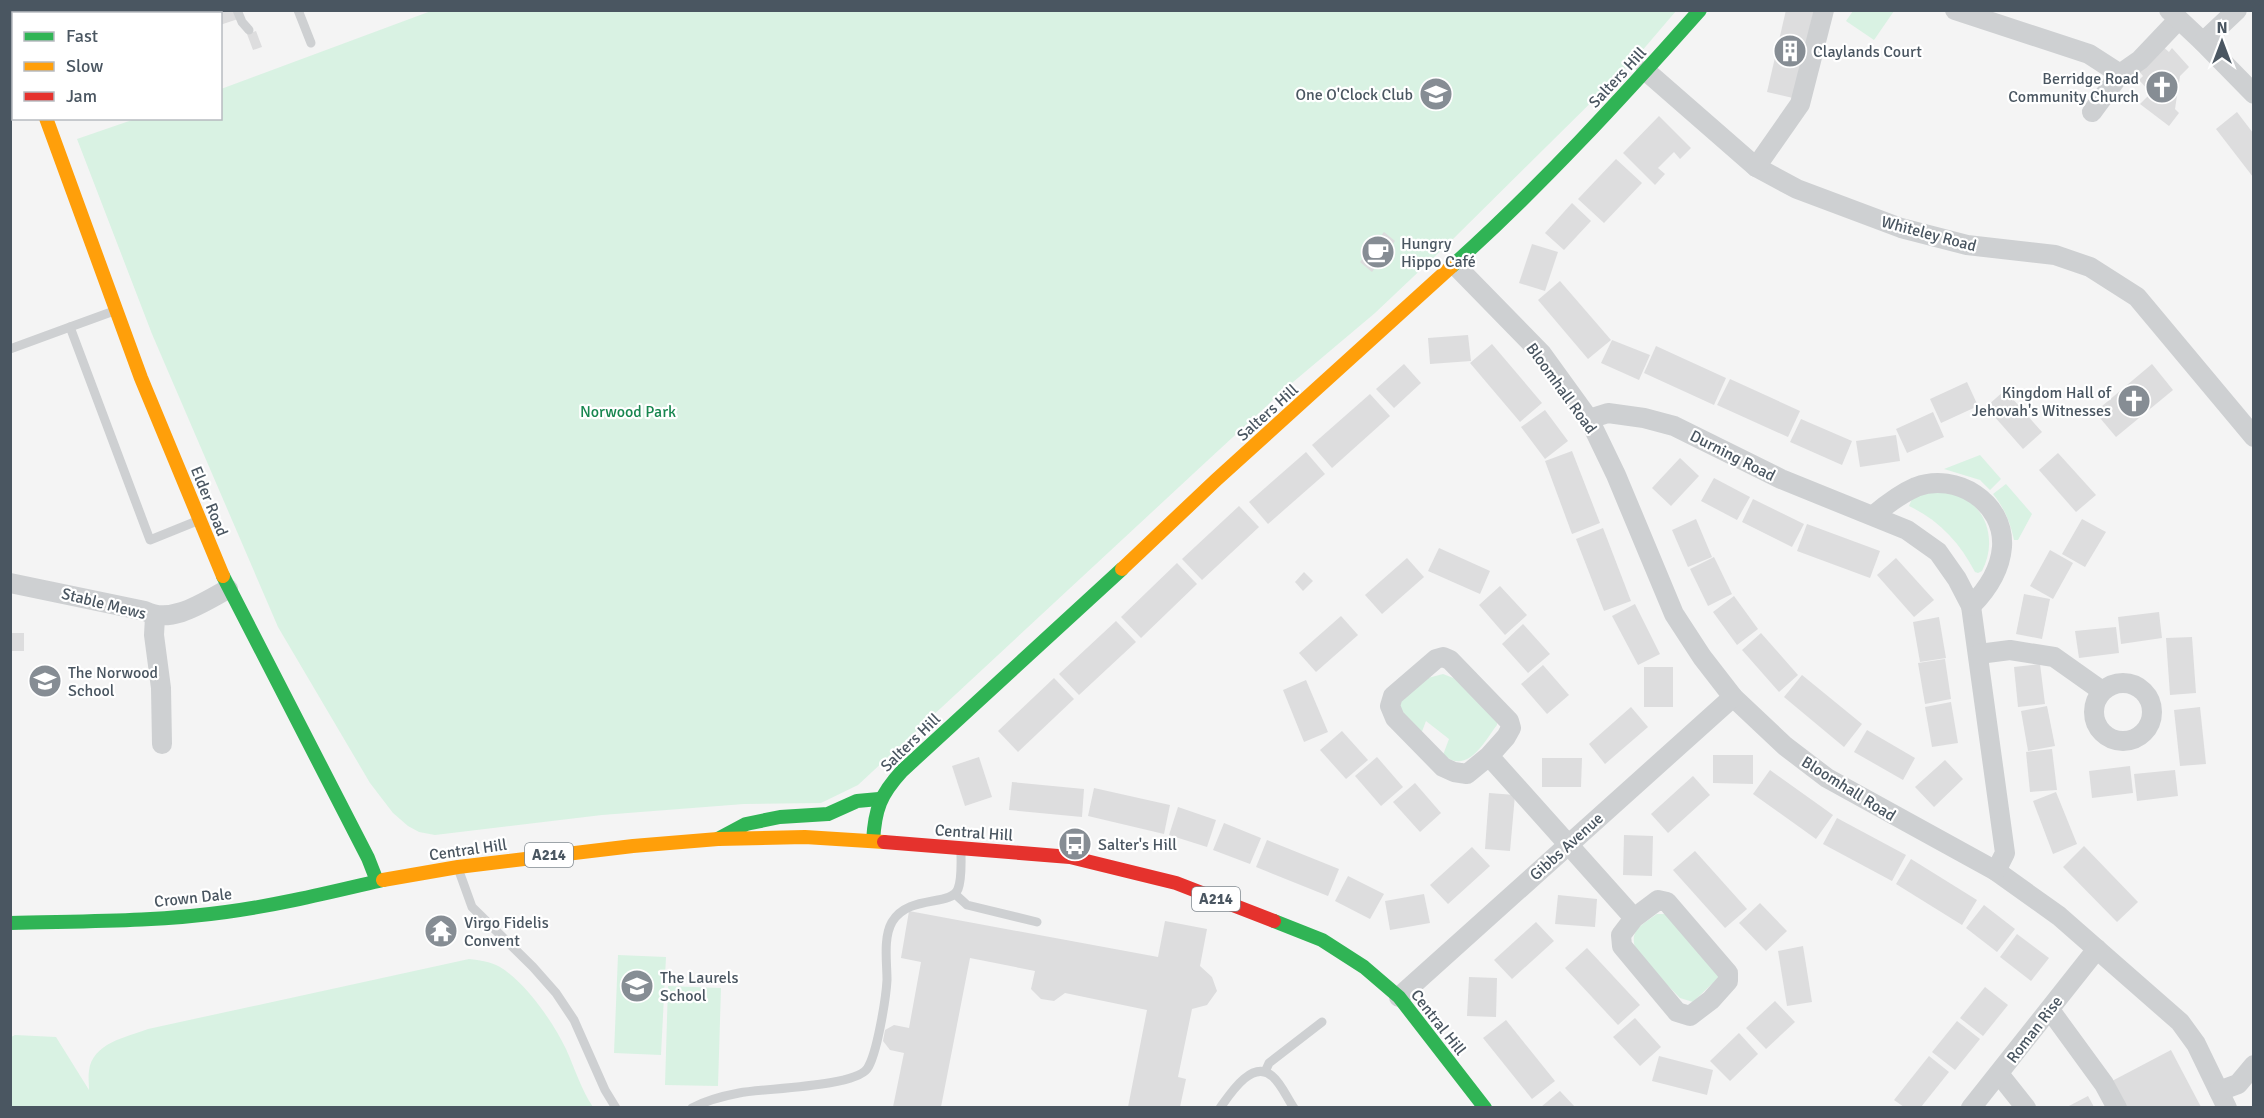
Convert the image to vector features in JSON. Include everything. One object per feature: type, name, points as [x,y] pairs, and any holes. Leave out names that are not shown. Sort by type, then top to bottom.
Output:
[{"type":"main road","name":"Salters Hill","points":[[873,842],[875,812],[879,800],[902,771],[1216,480],[1494,228],[1646,71],[1700,10]]},
{"type":"main road","name":"Elder Road","points":[[47,120],[141,378],[228,589],[368,858],[377,881]]},
{"type":"main road","points":[[718,839],[746,824],[780,817],[828,814],[857,801],[879,800]]},
{"type":"main road","name":"Central Hill","points":[[377,881],[458,867],[633,846],[718,839],[805,837],[1070,857],[1176,884],[1322,940],[1364,967],[1399,997],[1485,1107]]},
{"type":"main road","name":"Crown Dale","points":[[10,923],[157,918],[225,912],[306,898],[377,881]]},
{"type":"street","points":[[1756,167],[1800,104],[1824,10]]},
{"type":"street","points":[[1955,10],[2089,54],[2120,74]]},
{"type":"street","points":[[2204,42],[2237,10]]},
{"type":"street","points":[[2092,112],[2120,74],[2140,60],[2174,15],[2204,42],[2253,94]]},
{"type":"street","name":"Whiteley Road","points":[[1646,71],[1756,167],[1797,189],[1900,228],[1966,245],[2055,255],[2090,267],[2137,297],[2253,438]]},
{"type":"street","name":"Bloomhall Road","points":[[1455,265],[1542,354],[1589,419],[1616,475],[1674,614],[1702,657],[1733,697],[1785,746],[1827,777],[1996,871],[2059,916],[2188,1031],[2203,1056],[2223,1100]]},
{"type":"street","name":"Durning Road","points":[[1589,419],[1608,412],[1674,426],[1780,479],[1907,530],[1938,552],[1957,579],[1971,606],[2005,853],[1996,871]]},
{"type":"street","points":[[1874,515],[1892,500],[1916,487],[1932,483],[1952,484],[1966,489],[1983,500],[1995,514],[2002,545],[1998,566],[1986,591],[1971,606]]},
{"type":"street","name":"Stable Mews","points":[[10,583],[145,611],[155,617],[179,613],[228,589]]},
{"type":"street","points":[[155,617],[154,635],[161,688],[162,744]]},
{"type":"street","points":[[1979,654],[2010,650],[2054,657],[2102,691]]},
{"type":"street","points":[[1443,657],[1450,660],[1509,721],[1511,728],[1506,737],[1489,756],[1467,774],[1443,767],[1395,718],[1390,706],[1393,696],[1436,659],[1443,657]]},
{"type":"street","name":"Gibbs Avenue","points":[[1399,997],[1733,697]]},
{"type":"street","points":[[1489,756],[1634,918]]},
{"type":"street","points":[[1658,900],[1667,902],[1728,973],[1728,981],[1711,1000],[1690,1016],[1677,1012],[1622,946],[1621,935],[1634,918],[1658,900]]},
{"type":"street","name":"Roman Rise","points":[[1971,1107],[2097,949]]},
{"type":"street","points":[[2050,1010],[2104,1084],[2117,1107]]},
{"type":"street","points":[[2223,1100],[2253,1065]]},
{"type":"street","points":[[1999,1074],[2026,1107]]},
{"type":"lane","points":[[237,10],[242,22],[249,30]]},
{"type":"lane","points":[[298,10],[311,43]]},
{"type":"lane","points":[[10,349],[117,310]]},
{"type":"lane","points":[[70,327],[150,540],[200,520]]},
{"type":"lane","points":[[698,1106],[740,1093],[836,1082],[861,1075],[871,1061],[882,1016],[887,983],[887,945],[891,923],[905,908],[956,894],[959,887],[962,848]]},
{"type":"lane","points":[[458,867],[472,907],[533,967],[556,993],[574,1020],[605,1090],[616,1107]]},
{"type":"lane","points":[[956,894],[967,905],[1037,922]]},
{"type":"lane","points":[[1265,1072],[1269,1064],[1322,1022]]},
{"type":"lane","points":[[1220,1107],[1236,1086],[1256,1072],[1265,1072],[1272,1076],[1294,1107]]},
{"type":"green space","name":"Norwood Park","points":[[431,11],[1676,11],[1635,59],[1375,313],[1286,388],[858,785],[821,803],[744,804],[602,815],[435,835],[419,832],[408,826],[393,813],[370,783],[278,627],[152,334],[77,139],[132,120],[222,120],[222,89]]},
{"type":"green space","points":[[1853,11],[1894,11],[1874,40],[1846,21]]},
{"type":"green space","points":[[1980,455],[2001,479],[1990,490],[1980,480],[1944,469]]},
{"type":"green space","points":[[2006,484],[2032,514],[2018,540],[2014,540],[2001,505],[1993,494]]},
{"type":"green space","points":[[1927,492],[1944,492],[1959,496],[1979,511],[1985,522],[1989,546],[1982,571],[1975,572],[1963,551],[1948,533],[1930,518],[1909,506],[1912,499]]},
{"type":"green space","points":[[1443,674],[1461,681],[1497,719],[1497,725],[1481,747],[1468,759],[1460,761],[1443,755],[1449,739],[1426,721],[1421,734],[1398,709],[1399,698],[1428,678]]},
{"type":"green space","points":[[1657,914],[1666,914],[1718,970],[1718,978],[1693,1002],[1680,998],[1638,955],[1634,935],[1640,926]]},
{"type":"green space","points":[[618,955],[666,957],[661,1055],[614,1053]]},
{"type":"green space","points":[[469,959],[500,967],[529,993],[560,1038],[593,1107],[11,1107],[11,1037],[15,1035],[56,1037],[89,1090],[89,1071],[97,1054],[112,1042],[130,1035],[148,1029]]},
{"type":"green space","points":[[668,986],[721,988],[718,1086],[665,1085]]},
{"type":"building","points":[[192,10],[235,10],[238,19],[222,24],[222,12],[192,12]]},
{"type":"building","name":"Claylands Court","points":[[1786,10],[1814,10],[1793,98],[1767,92]]},
{"type":"building","points":[[256,31],[262,47],[253,50],[247,34]]},
{"type":"building","name":"Berridge Road Community Church","points":[[2162,46],[2169,52],[2172,48],[2189,67],[2180,76],[2175,109],[2179,113],[2169,126],[2140,104],[2151,93],[2139,80],[2143,76],[2138,70]]},
{"type":"building","points":[[2237,112],[2253,133],[2253,177],[2216,129]]},
{"type":"building","points":[[1659,116],[1691,148],[1680,159],[1674,152],[1658,168],[1665,174],[1655,185],[1623,153]]},
{"type":"building","points":[[1616,159],[1642,183],[1604,223],[1578,199]]},
{"type":"building","points":[[1572,203],[1591,221],[1564,250],[1545,233]]},
{"type":"building","name":"Hungry Hippo Café","points":[[1384,232],[1395,241],[1372,272],[1360,262]]},
{"type":"building","points":[[1532,244],[1558,252],[1545,291],[1519,283]]},
{"type":"building","points":[[1560,281],[1611,340],[1588,359],[1538,300]]},
{"type":"building","points":[[1468,335],[1471,361],[1430,364],[1428,338]]},
{"type":"building","points":[[1612,340],[1650,355],[1639,380],[1601,363]]},
{"type":"building","points":[[1492,344],[1542,403],[1520,422],[1470,363]]},
{"type":"building","points":[[1656,346],[1726,378],[1714,405],[1644,373]]},
{"type":"building","points":[[1404,364],[1421,383],[1394,408],[1376,389]]},
{"type":"building","name":"Kingdom Hall of Jehovah's Witnesses","points":[[2152,364],[2173,390],[2116,437],[2095,412]]},
{"type":"building","points":[[1730,379],[1800,411],[1788,437],[1717,405]]},
{"type":"building","points":[[1967,382],[1978,406],[1941,423],[1930,399]]},
{"type":"building","points":[[2005,390],[2042,432],[2023,449],[1986,407]]},
{"type":"building","points":[[1370,394],[1390,416],[1332,468],[1312,445]]},
{"type":"building","points":[[1545,410],[1568,441],[1545,459],[1521,427]]},
{"type":"building","points":[[1933,412],[1944,437],[1907,453],[1896,429]]},
{"type":"building","points":[[1801,419],[1852,441],[1842,465],[1790,442]]},
{"type":"building","points":[[1896,435],[1900,461],[1860,467],[1856,441]]},
{"type":"building","points":[[1572,451],[1600,523],[1572,534],[1545,461]]},
{"type":"building","points":[[1306,452],[1325,474],[1268,524],[1249,502]]},
{"type":"building","points":[[2058,453],[2096,495],[2076,512],[2039,470]]},
{"type":"building","points":[[1680,458],[1699,476],[1671,506],[1652,488]]},
{"type":"building","points":[[1714,478],[1750,497],[1737,520],[1701,501]]},
{"type":"building","points":[[1753,499],[1804,524],[1792,547],[1742,522]]},
{"type":"building","points":[[1239,506],[1259,527],[1202,580],[1182,559]]},
{"type":"building","points":[[1696,519],[1712,557],[1688,567],[1672,530]]},
{"type":"building","points":[[2082,519],[2106,532],[2085,567],[2062,554]]},
{"type":"building","points":[[1807,524],[1880,551],[1870,578],[1797,551]]},
{"type":"building","points":[[1603,528],[1631,601],[1604,611],[1576,539]]},
{"type":"building","points":[[1439,548],[1490,571],[1480,594],[1428,571]]},
{"type":"building","points":[[2050,550],[2073,563],[2053,599],[2030,586]]},
{"type":"building","points":[[1714,557],[1732,594],[1708,606],[1690,569]]},
{"type":"building","points":[[1407,558],[1424,577],[1382,614],[1365,595]]},
{"type":"building","points":[[1896,558],[1934,600],[1914,617],[1877,575]]},
{"type":"building","points":[[1177,563],[1197,584],[1141,638],[1121,617]]},
{"type":"building","points":[[1304,572],[1313,581],[1303,591],[1295,582]]},
{"type":"building","points":[[1500,586],[1527,615],[1505,635],[1479,605]]},
{"type":"building","points":[[2024,594],[2050,599],[2042,639],[2016,634]]},
{"type":"building","points":[[1734,596],[1758,629],[1737,645],[1713,612]]},
{"type":"building","points":[[1635,604],[1660,654],[1638,665],[1612,616]]},
{"type":"building","points":[[2159,612],[2162,638],[2121,644],[2118,617]]},
{"type":"building","points":[[1341,616],[1358,635],[1316,672],[1299,653]]},
{"type":"building","points":[[1939,617],[1946,658],[1920,662],[1913,622]]},
{"type":"building","points":[[1116,621],[1136,642],[1079,695],[1059,674]]},
{"type":"building","points":[[1523,624],[1550,654],[1528,673],[1502,644]]},
{"type":"building","points":[[2116,627],[2119,653],[2079,658],[2075,631]]},
{"type":"building","points":[[10,633],[24,633],[24,651],[10,651]]},
{"type":"building","points":[[1761,633],[1798,675],[1779,692],[1742,650]]},
{"type":"building","points":[[2192,637],[2196,693],[2170,695],[2166,638]]},
{"type":"building","points":[[1945,659],[1951,699],[1925,704],[1918,663]]},
{"type":"building","points":[[2040,664],[2045,704],[2018,707],[2014,667]]},
{"type":"building","points":[[1543,665],[1569,695],[1547,714],[1521,684]]},
{"type":"building","points":[[1644,667],[1673,667],[1673,707],[1644,707]]},
{"type":"building","points":[[1802,675],[1862,724],[1844,747],[1784,697]]},
{"type":"building","points":[[1054,678],[1074,699],[1018,752],[998,731]]},
{"type":"building","points":[[1306,680],[1328,732],[1304,742],[1283,690]]},
{"type":"building","points":[[1951,702],[1958,743],[1932,747],[1925,707]]},
{"type":"building","points":[[2047,706],[2055,746],[2028,751],[2021,711]]},
{"type":"building","points":[[1631,707],[1648,727],[1605,764],[1589,744]]},
{"type":"building","points":[[2200,707],[2206,764],[2180,766],[2174,710]]},
{"type":"building","points":[[1867,730],[1915,758],[1903,780],[1854,752]]},
{"type":"building","points":[[1342,731],[1368,760],[1346,779],[1320,750]]},
{"type":"building","points":[[2052,749],[2057,790],[2030,792],[2026,752]]},
{"type":"building","points":[[1713,755],[1753,755],[1753,784],[1713,783]]},
{"type":"building","points":[[979,757],[992,797],[965,806],[952,766]]},
{"type":"building","points":[[1377,757],[1403,787],[1381,806],[1355,776]]},
{"type":"building","points":[[1542,758],[1582,758],[1581,787],[1542,787]]},
{"type":"building","points":[[1945,760],[1963,779],[1934,807],[1915,787]]},
{"type":"building","points":[[2130,766],[2133,793],[2092,798],[2089,771]]},
{"type":"building","points":[[1770,770],[1833,815],[1816,839],[1753,794]]},
{"type":"building","points":[[2175,770],[2178,796],[2137,801],[2134,774]]},
{"type":"building","points":[[1693,776],[1710,795],[1668,833],[1651,814]]},
{"type":"building","points":[[1012,782],[1084,789],[1082,817],[1009,810]]},
{"type":"building","points":[[1415,783],[1441,813],[1420,832],[1393,802]]},
{"type":"building","points":[[1094,788],[1170,805],[1164,834],[1088,816]]},
{"type":"building","points":[[2056,792],[2077,844],[2053,854],[2033,801]]},
{"type":"building","points":[[1489,793],[1515,795],[1510,851],[1485,849]]},
{"type":"building","points":[[1178,807],[1216,820],[1207,847],[1169,835]]},
{"type":"building","points":[[1837,818],[1906,855],[1892,881],[1823,844]]},
{"type":"building","points":[[1224,823],[1261,838],[1250,864],[1213,850]]},
{"type":"building","points":[[1624,835],[1653,836],[1652,876],[1623,875]]},
{"type":"building","points":[[1267,840],[1339,869],[1328,896],[1256,867]]},
{"type":"building","points":[[2084,846],[2138,902],[2117,922],[2063,867]]},
{"type":"building","points":[[1472,847],[1490,866],[1448,904],[1430,885]]},
{"type":"building","points":[[1695,851],[1747,909],[1725,928],[1673,870]]},
{"type":"building","points":[[1911,859],[1977,900],[1962,925],[1896,884]]},
{"type":"building","points":[[1348,876],[1384,894],[1370,919],[1335,901]]},
{"type":"building","points":[[1424,894],[1430,923],[1390,930],[1385,901]]},
{"type":"building","points":[[1558,895],[1597,899],[1595,927],[1555,924]]},
{"type":"building","points":[[1760,903],[1787,931],[1766,951],[1739,923]]},
{"type":"building","points":[[1984,905],[2015,929],[1997,952],[1966,928]]},
{"type":"building","points":[[909,911],[1158,957],[1165,921],[1207,929],[1200,966],[1212,977],[1217,991],[1207,1005],[1192,1009],[1178,1077],[1186,1079],[1180,1107],[1128,1107],[1147,1010],[1065,993],[1054,1001],[1041,999],[1031,989],[1035,971],[970,958],[941,1107],[893,1107],[904,1053],[890,1050],[883,1041],[885,1030],[894,1025],[909,1028],[921,962],[901,958]]},
{"type":"building","points":[[1536,922],[1554,941],[1512,979],[1494,960]]},
{"type":"building","points":[[2017,934],[2049,958],[2031,981],[2000,957]]},
{"type":"building","points":[[1803,946],[1812,1002],[1787,1006],[1778,951]]},
{"type":"building","points":[[1587,948],[1640,1005],[1618,1025],[1565,968]]},
{"type":"building","points":[[1469,977],[1497,978],[1496,1017],[1467,1016]]},
{"type":"building","points":[[1985,987],[2008,1005],[1983,1036],[1960,1018]]},
{"type":"building","points":[[1775,1001],[1795,1022],[1766,1049],[1746,1028]]},
{"type":"building","points":[[1635,1018],[1661,1047],[1640,1066],[1613,1037]]},
{"type":"building","points":[[1506,1020],[1555,1081],[1532,1099],[1483,1038]]},
{"type":"building","points":[[1957,1021],[1980,1039],[1955,1070],[1932,1052]]},
{"type":"building","points":[[1739,1033],[1758,1054],[1730,1081],[1710,1061]]},
{"type":"building","points":[[2171,1050],[2201,1107],[2126,1107],[2112,1081]]},
{"type":"building","points":[[1659,1056],[1713,1070],[1707,1095],[1652,1081]]},
{"type":"building","points":[[1929,1056],[1949,1072],[1921,1107],[1904,1107],[1894,1100]]},
{"type":"building","points":[[1560,1091],[1575,1107],[1541,1107]]},
{"type":"building","points":[[2088,1096],[2094,1107],[2067,1107]]},
{"type":"traffic: fast","points":[[1452,266],[1579,142],[1700,10]]},
{"type":"traffic: fast","points":[[10,27],[12,30]]},
{"type":"traffic: fast","points":[[873,841],[875,820],[880,803],[888,788],[902,771],[1122,569]]},
{"type":"traffic: fast","points":[[223,576],[368,858],[377,881]]},
{"type":"traffic: fast","points":[[718,839],[746,824],[780,817],[828,814],[857,801],[879,799]]},
{"type":"traffic: fast","points":[[10,923],[118,921],[199,915],[285,902],[383,880]]},
{"type":"traffic: fast","points":[[1274,921],[1322,940],[1364,967],[1399,997],[1485,1108]]},
{"type":"traffic: slow","points":[[47,120],[141,378],[223,576]]},
{"type":"traffic: slow","points":[[1122,569],[1216,480],[1452,266]]},
{"type":"traffic: slow","points":[[383,880],[458,867],[633,846],[718,839],[805,837],[884,842]]},
{"type":"traffic: jam","points":[[884,842],[1070,857],[1176,883],[1274,921]]},
{"type":"place","name":"Claylands Court","points":[[1790,51]]},
{"type":"place","name":"Berridge Road Community Church","points":[[2162,87]]},
{"type":"place","name":"One O'Clock Club","points":[[1436,94]]},
{"type":"place","name":"Hungry Hippo Café","points":[[1378,252]]},
{"type":"place","name":"Kingdom Hall of Jehovah's Witnesses","points":[[2134,401]]},
{"type":"place","name":"The Norwood School","points":[[45,681]]},
{"type":"place","name":"Salter's Hill","points":[[1075,844]]},
{"type":"place","name":"Virgo Fidelis Convent","points":[[441,931]]},
{"type":"place","name":"The Laurels School","points":[[637,986]]}]
